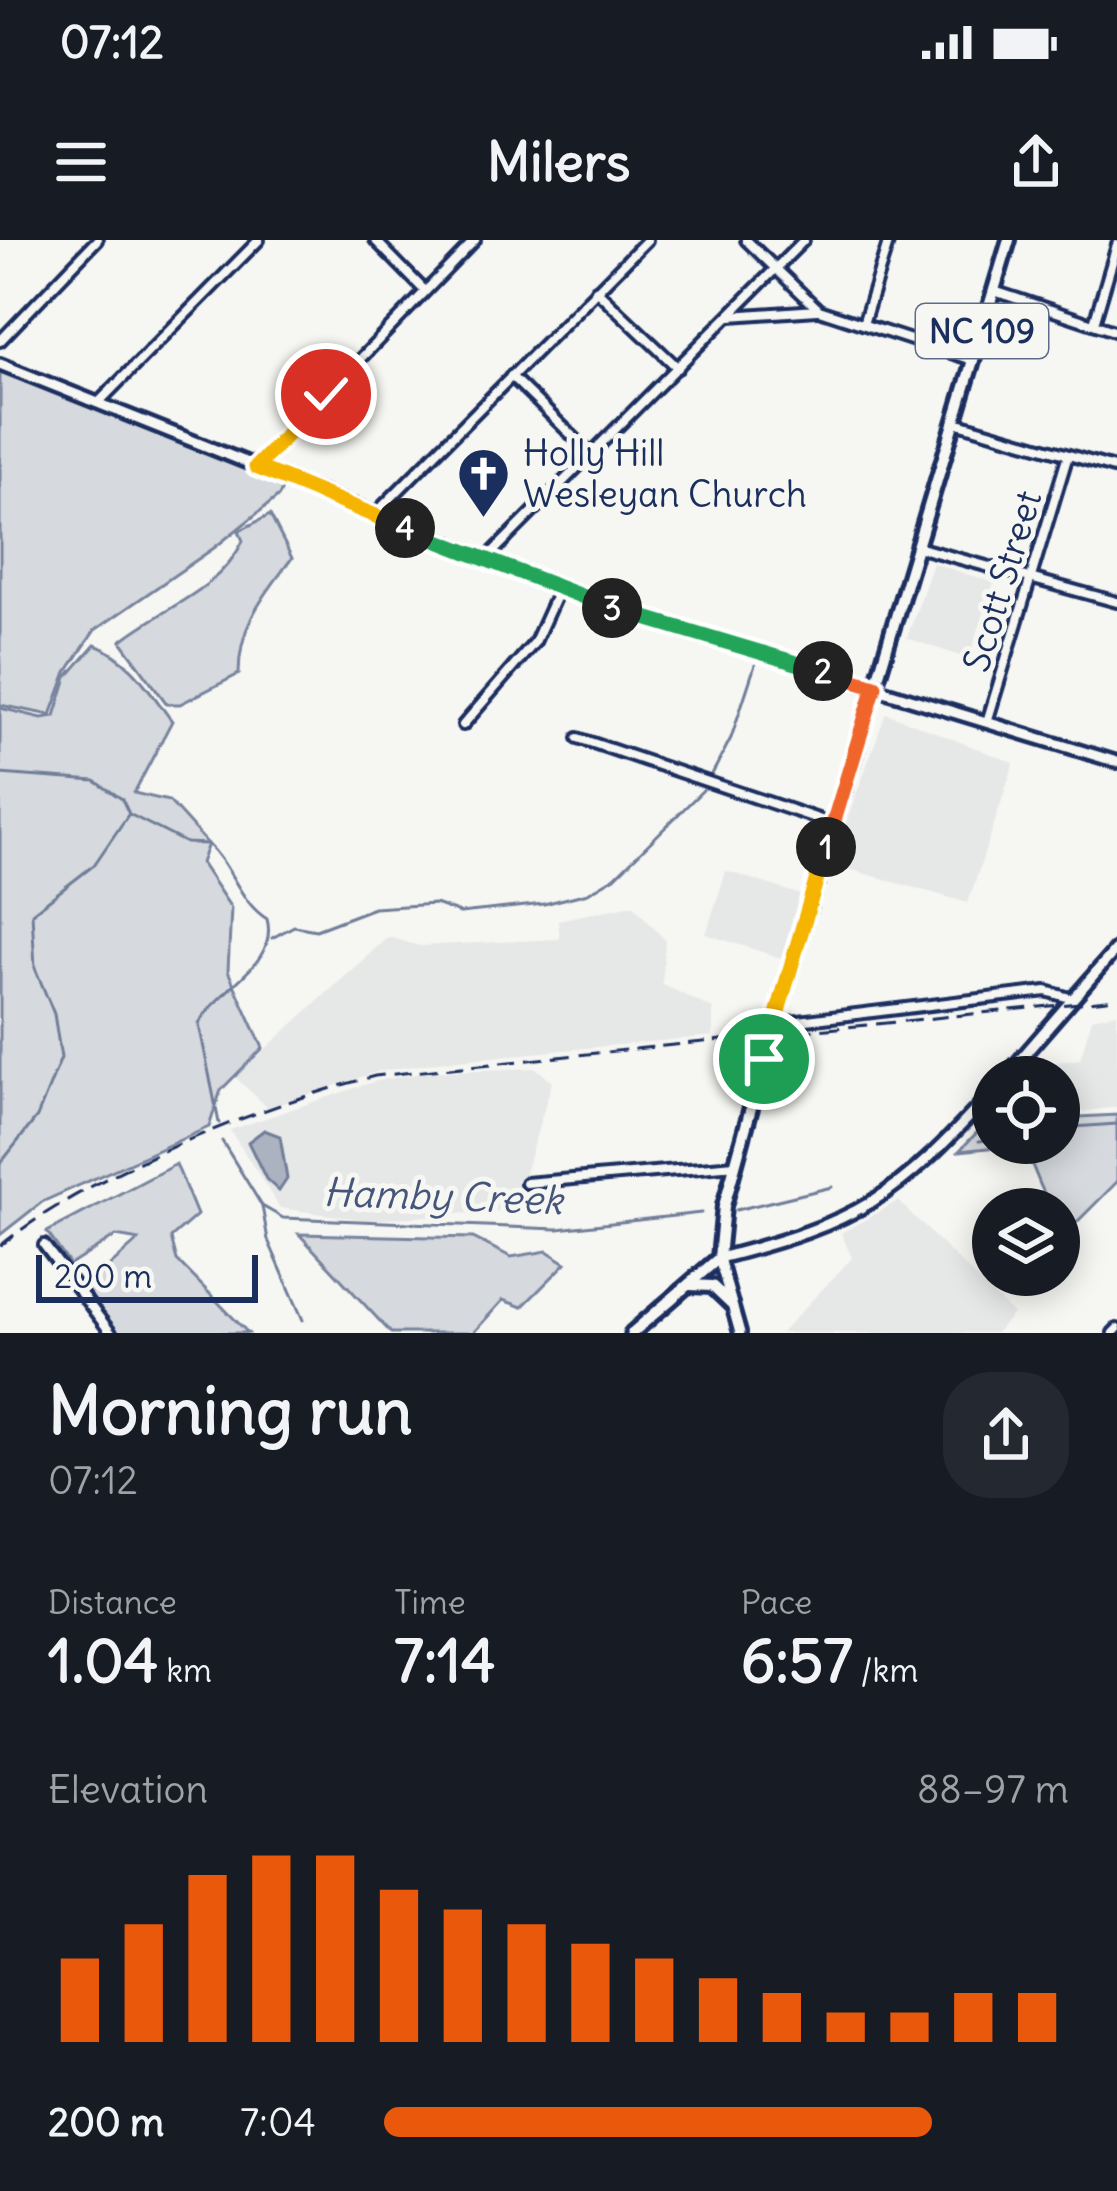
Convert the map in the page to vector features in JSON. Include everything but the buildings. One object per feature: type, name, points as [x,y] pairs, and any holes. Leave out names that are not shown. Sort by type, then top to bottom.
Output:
[{"type":"main road","name":"NC 109","points":[[719,1258],[719,1231],[774,1024],[1010,240]]},
{"type":"main road","points":[[632,1333],[719,1258]]},
{"type":"main road","points":[[687,1285],[712,1286],[731,1304]]},
{"type":"street","points":[[0,341],[98,240]]},
{"type":"street","points":[[99,402],[259,240]]},
{"type":"street","points":[[375,240],[425,291]]},
{"type":"street","points":[[256,467],[475,240]]},
{"type":"street","points":[[374,515],[647,240]]},
{"type":"street","points":[[746,240],[818,310]]},
{"type":"street","points":[[485,560],[803,240]]},
{"type":"street","points":[[863,324],[889,240]]},
{"type":"street","points":[[1094,323],[1117,245]]},
{"type":"street","points":[[596,290],[679,368]]},
{"type":"street","points":[[994,291],[1117,332]]},
{"type":"street","points":[[727,316],[818,310],[974,360]]},
{"type":"street","points":[[0,364],[560,589],[1117,762]]},
{"type":"street","points":[[511,376],[591,454]]},
{"type":"street","points":[[955,422],[1117,469]]},
{"type":"street","name":"Scott Street","points":[[987,722],[1068,455]]},
{"type":"street","points":[[917,547],[1117,602]]},
{"type":"street","points":[[463,725],[535,642],[560,589]]},
{"type":"street","points":[[578,739],[833,824]]},
{"type":"street","points":[[1023,1056],[1117,948]]},
{"type":"street","points":[[774,1024],[1046,991],[1073,999]]},
{"type":"street","points":[[740,1333],[719,1258],[785,1242],[866,1208],[939,1151],[972,1114]]},
{"type":"street","points":[[526,1183],[735,1165]]},
{"type":"street","points":[[44,1245],[111,1333]]},
{"type":"shaded area","points":[[0,364],[286,480],[279,496],[214,548],[95,630],[67,672],[51,715],[0,705]]},
{"type":"shaded area","points":[[270,515],[292,558],[248,626],[239,674],[180,704],[167,704],[121,641],[204,586],[232,559],[243,541],[239,531]]},
{"type":"shaded area","points":[[933,563],[994,583],[969,659],[907,638]]},
{"type":"shaded area","points":[[95,645],[129,667],[172,721],[134,793],[169,801],[208,844],[201,863],[231,908],[228,971],[263,1048],[221,1090],[209,1127],[42,1202],[0,1235],[0,708],[42,718],[55,716],[67,677]]},
{"type":"shaded area","points":[[886,713],[1014,763],[968,903],[831,864]]},
{"type":"shaded area","points":[[726,871],[801,895],[784,959],[706,934]]},
{"type":"shaded area","points":[[633,905],[665,940],[662,984],[713,1009],[713,1036],[437,1062],[376,1072],[268,1108],[235,1077],[388,937],[420,946],[560,939],[558,920]]},
{"type":"shaded area","points":[[1117,1013],[1117,1107],[1080,1112],[1080,1059],[1092,1018]]},
{"type":"shaded area","points":[[536,1068],[552,1082],[514,1210],[367,1220],[280,1208],[230,1130],[376,1081],[428,1072]]},
{"type":"shaded area","points":[[1117,1115],[1117,1182],[1080,1219],[1080,1188],[1042,1188],[1032,1164],[1080,1164],[1080,1117]]},
{"type":"shaded area","points":[[264,1130],[280,1136],[287,1179],[279,1191],[266,1179],[248,1142]]},
{"type":"shaded area","points":[[176,1164],[197,1215],[171,1238],[177,1260],[248,1333],[117,1333],[85,1288],[139,1240],[116,1236],[70,1265],[47,1232]]},
{"type":"shaded area","points":[[898,1201],[972,1274],[972,1296],[995,1296],[1013,1314],[996,1333],[781,1333],[852,1258],[841,1233]]},
{"type":"shaded area","points":[[299,1234],[473,1238],[511,1257],[547,1251],[566,1263],[522,1307],[503,1300],[473,1333],[391,1333]]},
{"type":"waterway","points":[[709,780],[731,738],[755,665]]},
{"type":"waterway","name":"Hamby Creek","points":[[0,774],[95,781],[122,799],[129,814],[186,843],[208,844],[249,903],[267,919],[268,935],[256,962],[199,1024],[219,1123]]},
{"type":"waterway","points":[[272,938],[294,926],[316,930],[374,908],[435,904],[460,913],[544,904],[588,893],[615,877],[703,790]]},
{"type":"waterway","points":[[0,1164],[37,1117],[61,1058],[54,1014],[35,968],[32,913],[94,865],[128,815]]},
{"type":"waterway","name":"Hamby Creek","points":[[1080,1127],[1117,1124]]},
{"type":"waterway","name":"Hamby Creek","points":[[222,1141],[262,1206],[283,1218],[558,1229],[701,1213]]},
{"type":"waterway","name":"Hamby Creek","points":[[736,1210],[832,1187]]},
{"type":"waterway","points":[[262,1206],[268,1240],[303,1320]]},
{"type":"railway","points":[[0,1246],[81,1192],[179,1144],[375,1076],[1117,999]]},
{"type":"place","name":"Holly Hill Wesleyan Church","points":[[484,520]]},
{"type":"route","points":[[326,394],[256,467],[616,609],[875,686],[764,1059]]}]
